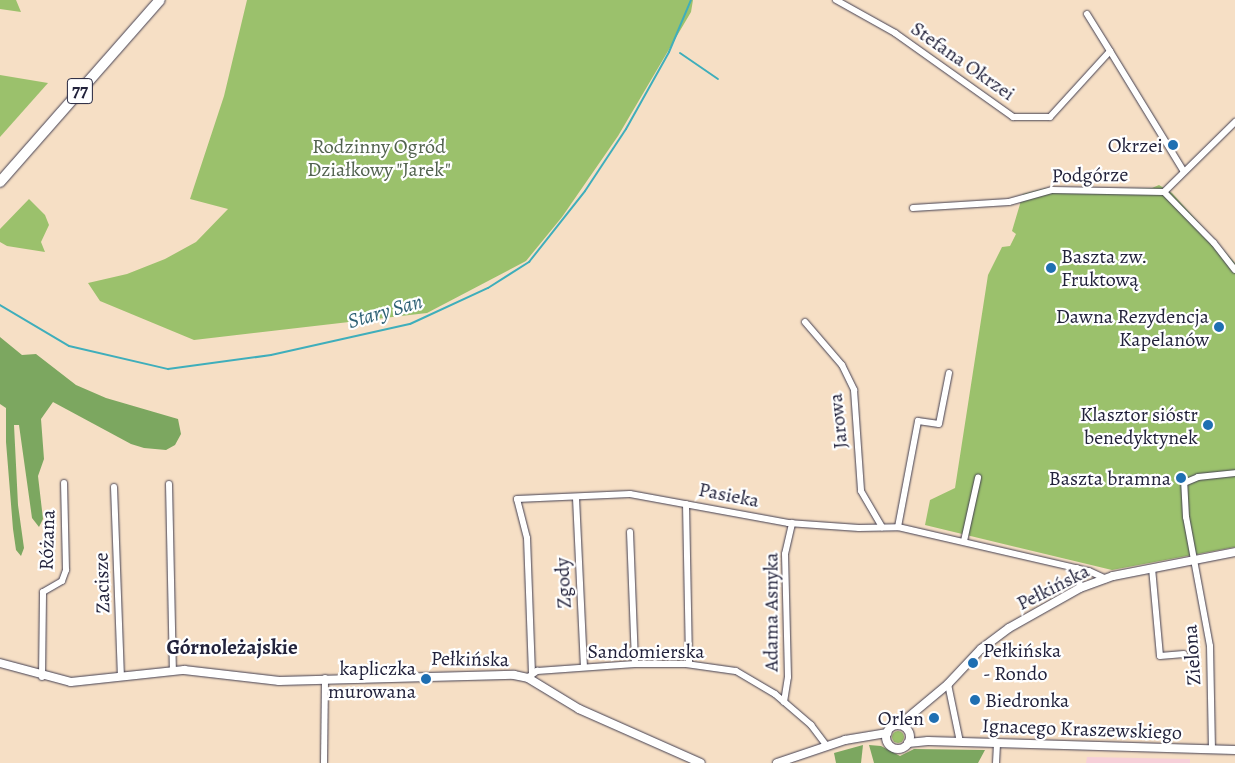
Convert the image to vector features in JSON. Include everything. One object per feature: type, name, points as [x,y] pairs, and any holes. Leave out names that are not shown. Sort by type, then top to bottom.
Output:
[{"type":"main road","name":"77","points":[[0,182],[160,0]]},
{"type":"street","name":"Stefana Okrzei","points":[[836,0],[895,33],[1014,117],[1050,118],[1094,65],[1110,51]]},
{"type":"street","points":[[1087,14],[1183,170]]},
{"type":"street","points":[[1235,122],[1183,170],[1164,192],[1214,242],[1235,270]]},
{"type":"street","name":"Podgórze","points":[[913,208],[1009,202],[1052,190],[1164,192]]},
{"type":"street","name":"Jarowa","points":[[805,322],[842,365],[854,390],[861,491],[882,527]]},
{"type":"street","points":[[898,527],[918,421],[939,424],[949,373]]},
{"type":"street","name":"Zielona","points":[[1212,750],[1210,646],[1197,560],[1186,517],[1184,483],[1198,477],[1235,473]]},
{"type":"street","points":[[964,541],[978,478]]},
{"type":"street","name":"Różana","points":[[42,677],[43,592],[62,580],[66,570],[64,483]]},
{"type":"street","points":[[169,484],[173,670]]},
{"type":"street","name":"Zacisze","points":[[114,487],[121,677]]},
{"type":"street","name":"Pasieka","points":[[530,676],[527,538],[517,499],[576,498],[630,494],[792,523],[898,527],[1077,568],[1106,578]]},
{"type":"street","name":"Zgody","points":[[576,498],[584,667]]},
{"type":"street","points":[[686,504],[689,664]]},
{"type":"street","name":"Adama Asnyka","points":[[784,702],[788,677],[785,554],[792,523]]},
{"type":"street","points":[[630,532],[635,664]]},
{"type":"street","name":"Pełkińska","points":[[887,733],[906,733],[915,710],[948,684],[981,649],[1009,628],[1080,588],[1106,578],[1235,552]]},
{"type":"street","points":[[1077,568],[1080,588]]},
{"type":"street","points":[[1152,568],[1160,656],[1184,654]]},
{"type":"street","name":"Pełkińska","points":[[0,663],[42,677],[71,682],[173,670],[270,681],[500,674],[530,676],[579,709],[701,763]]},
{"type":"street","name":"Sandomierska","points":[[530,676],[584,667],[635,664],[689,664],[736,671],[784,702],[812,725],[828,746]]},
{"type":"street","points":[[324,763],[325,678]]},
{"type":"street","points":[[948,684],[960,742]]},
{"type":"street","points":[[777,763],[786,762],[828,746],[887,733],[887,742],[866,738]]},
{"type":"street","name":"Ignacego Kraszewskiego","points":[[887,742],[898,749],[906,733],[928,741],[1235,750]]},
{"type":"street","points":[[996,763],[997,743]]},
{"type":"shaded area","points":[[1087,757],[1190,759],[1190,763],[1086,763]]},
{"type":"green space","points":[[0,0],[16,0],[21,12],[0,9]]},
{"type":"green space","name":"Rodzinny Ogród Działkowy \"Jarek\"","points":[[247,0],[693,0],[691,12],[618,136],[562,217],[526,261],[427,313],[194,340],[100,301],[88,283],[127,274],[165,259],[196,242],[228,209],[190,199],[224,96]]},
{"type":"green space","points":[[0,75],[48,83],[0,137]]},
{"type":"green space","points":[[1159,185],[1172,193],[1235,263],[1235,547],[1112,570],[925,525],[930,500],[955,488],[988,275],[1002,247],[1010,246],[1016,234],[1012,231],[1023,194],[1046,188],[1152,188]]},
{"type":"green space","points":[[29,199],[45,215],[49,225],[41,242],[45,252],[7,246],[0,242],[0,229]]},
{"type":"green space","points":[[0,337],[22,355],[36,354],[76,385],[106,398],[178,419],[181,434],[175,445],[166,450],[144,448],[131,444],[53,402],[41,419],[44,459],[38,476],[43,519],[39,527],[32,518],[19,425],[14,425],[18,505],[24,548],[21,556],[16,550],[13,529],[6,442],[6,408],[0,404]]},
{"type":"green space","points":[[896,731],[900,731],[904,737],[900,743],[896,743],[892,739],[892,735]]},
{"type":"green space","points":[[863,745],[861,763],[836,763],[834,753]]},
{"type":"green space","points":[[869,745],[881,746],[900,756],[914,749],[985,750],[978,763],[874,763]]},
{"type":"waterway","name":"Stary San","points":[[0,305],[69,346],[168,369],[271,355],[410,324],[488,288],[529,262],[585,191],[626,129],[669,52],[691,0]]},
{"type":"waterway","points":[[680,53],[718,79]]},
{"type":"place","name":"Okrzei","points":[[1173,145]]},
{"type":"place","name":"Baszta zw. Fruktową","points":[[1051,268]]},
{"type":"place","name":"Dawna Rezydencja Kapelanów","points":[[1219,327]]},
{"type":"place","name":"Klasztor sióstr benedyktynek","points":[[1208,425]]},
{"type":"place","name":"Baszta bramna","points":[[1181,478]]},
{"type":"place","name":"Pełkińska - Rondo","points":[[973,663]]},
{"type":"place","name":"kapliczka murowana","points":[[426,679]]},
{"type":"place","name":"Biedronka","points":[[975,700]]},
{"type":"place","name":"Orlen","points":[[934,718]]},
{"type":"district","name":"Górnoleżajskie","points":[[232,647]]}]
